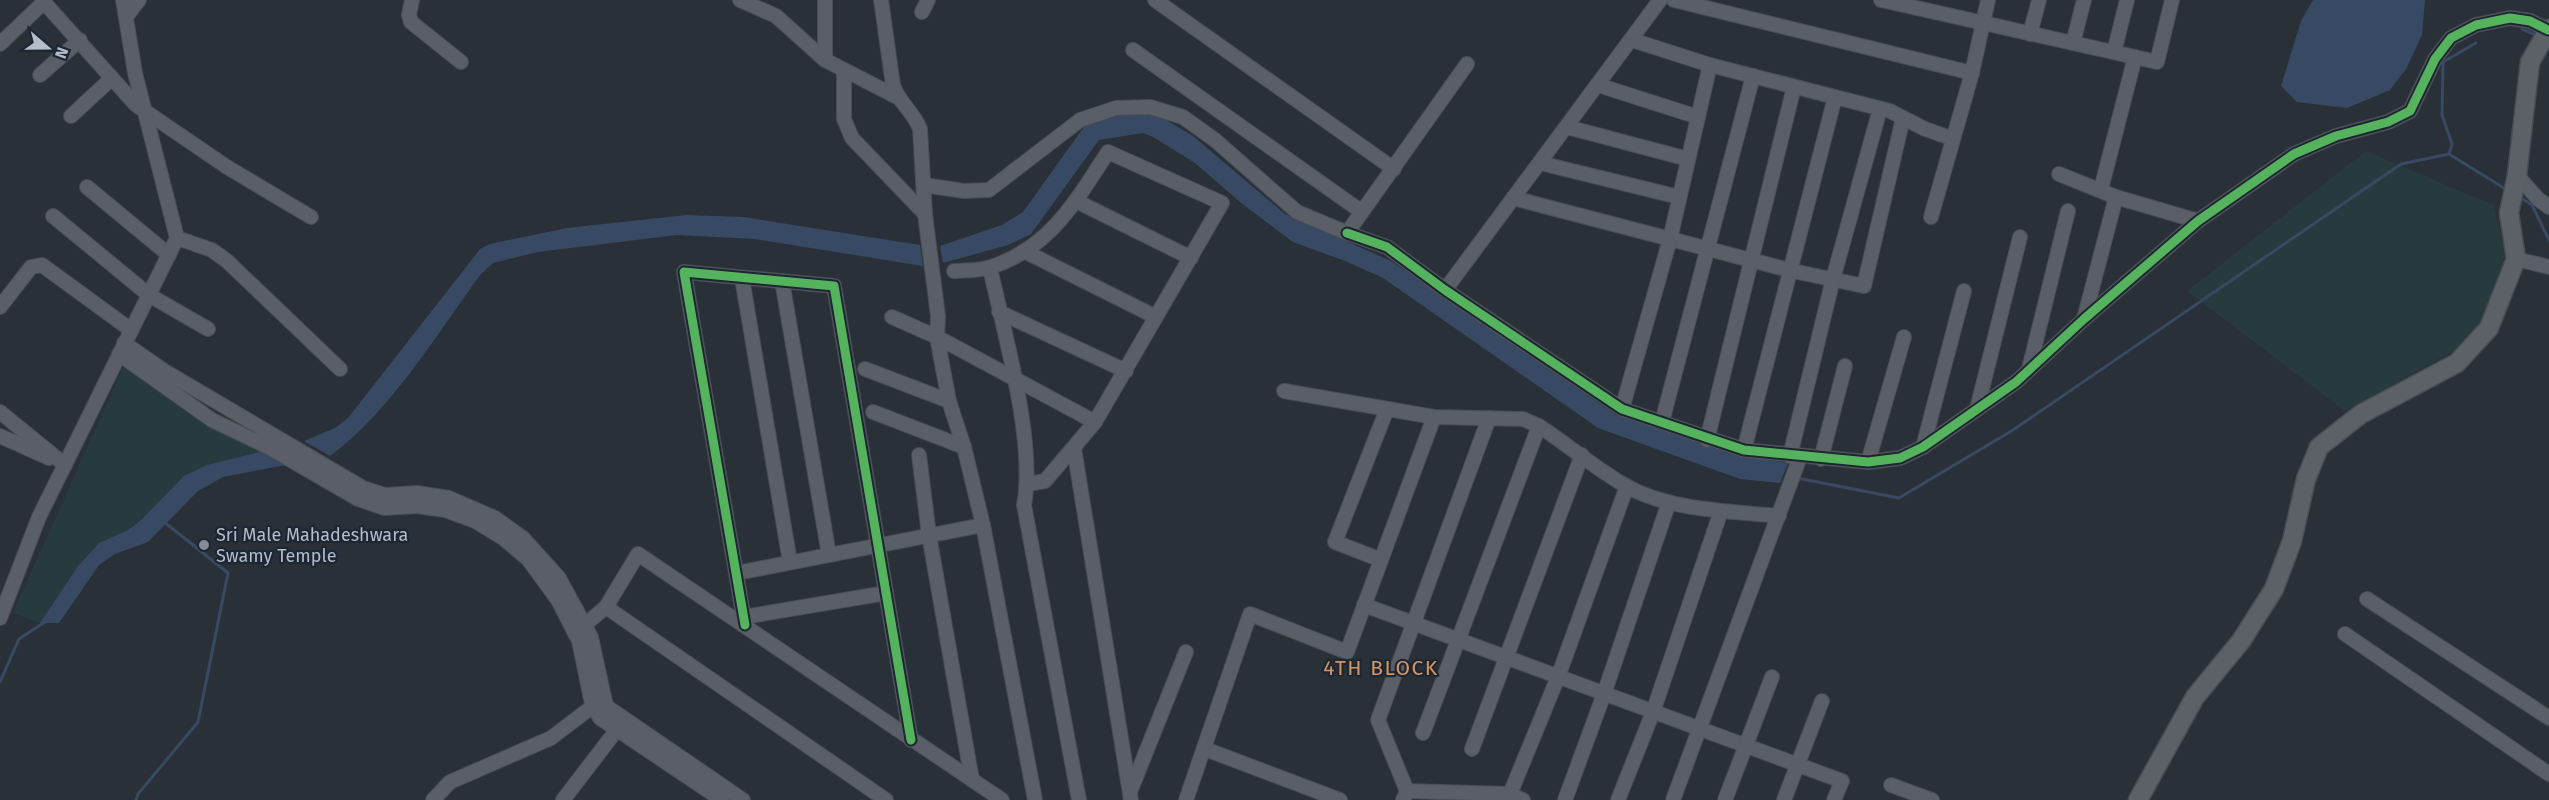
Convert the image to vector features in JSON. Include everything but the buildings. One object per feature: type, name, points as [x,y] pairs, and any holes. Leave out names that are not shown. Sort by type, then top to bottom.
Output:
[{"type":"main road","points":[[2138,800],[2195,697],[2241,641],[2274,589],[2292,542],[2306,479],[2319,447],[2361,414],[2457,363],[2489,328],[2516,259],[2509,213],[2517,175],[2530,62],[2543,53],[2549,29]]},
{"type":"street","points":[[0,618],[39,517],[177,238],[135,73],[123,0]]},
{"type":"street","points":[[126,17],[139,0]]},
{"type":"street","points":[[412,0],[409,15],[411,22],[460,62]]},
{"type":"street","points":[[740,0],[776,16],[825,60],[897,97],[916,118],[920,129],[925,214],[938,316],[937,337],[949,401],[964,447],[983,525],[1035,800]]},
{"type":"street","points":[[825,0],[825,60]]},
{"type":"street","points":[[881,0],[897,97]]},
{"type":"street","points":[[1155,0],[1394,169]]},
{"type":"street","points":[[1445,290],[1660,0]]},
{"type":"street","points":[[1674,0],[1972,73]]},
{"type":"street","points":[[1881,0],[2157,62],[2172,0]]},
{"type":"street","points":[[1931,217],[1951,138],[1972,73],[1988,0]]},
{"type":"street","points":[[2030,34],[2039,0]]},
{"type":"street","points":[[2073,43],[2084,0]]},
{"type":"street","points":[[2114,52],[2127,0]]},
{"type":"street","points":[[0,44],[43,1],[80,40],[127,96],[146,113],[227,167],[310,217]]},
{"type":"street","points":[[924,185],[964,190],[989,190],[1080,120],[1116,108],[1150,107],[1183,117],[1215,141],[1297,212],[1387,247],[1445,290],[1622,409],[1707,440],[1744,450],[1868,462],[1900,458],[1923,447],[1977,409],[2029,370],[2084,319],[2198,221],[2294,154],[2336,136],[2379,126],[2410,111],[2435,59],[2451,38],[2476,25],[2510,18],[2530,21],[2549,29]]},
{"type":"street","points":[[40,75],[80,40]]},
{"type":"street","points":[[1632,40],[1710,65],[1880,109],[1951,138]]},
{"type":"street","points":[[1133,50],[1362,212]]},
{"type":"street","points":[[2101,189],[2135,57]]},
{"type":"street","points":[[1347,233],[1467,64]]},
{"type":"street","points":[[1622,409],[1670,239],[1710,65]]},
{"type":"street","points":[[844,70],[844,119],[852,138],[925,214]]},
{"type":"street","points":[[1662,422],[1753,76]]},
{"type":"street","points":[[71,116],[112,78]]},
{"type":"street","points":[[1598,85],[1698,117]]},
{"type":"street","points":[[1707,440],[1794,87]]},
{"type":"street","points":[[1744,450],[1793,271],[1835,97]]},
{"type":"street","points":[[1672,800],[1785,498],[1833,279],[1880,109]]},
{"type":"street","points":[[1513,198],[1793,271],[1864,286],[1904,118]]},
{"type":"street","points":[[1567,127],[1688,159]]},
{"type":"street","points":[[954,271],[990,268],[1024,251],[1055,229],[1108,152],[1222,203],[1095,422],[1045,481],[1028,484]]},
{"type":"street","points":[[1540,163],[1679,197]]},
{"type":"street","points":[[2059,174],[2101,189],[2116,197],[2198,221]]},
{"type":"street","points":[[2517,175],[2549,207]]},
{"type":"street","points":[[87,187],[169,255]]},
{"type":"street","points":[[2084,319],[2116,197]]},
{"type":"street","points":[[1076,201],[1191,258]]},
{"type":"street","points":[[2029,370],[2068,211]]},
{"type":"street","points":[[53,216],[149,295],[208,329]]},
{"type":"street","points":[[1977,409],[2020,237]]},
{"type":"street","points":[[177,238],[212,250],[227,261],[340,369]]},
{"type":"street","points":[[1024,251],[1156,317]]},
{"type":"street","points":[[2516,259],[2549,267]]},
{"type":"street","points":[[0,307],[32,267],[42,265],[131,330]]},
{"type":"street","points":[[990,268],[1024,433],[1028,484],[1024,505],[1079,800]]},
{"type":"street","points":[[745,621],[684,273],[834,286],[911,740]]},
{"type":"street","points":[[742,278],[790,562]]},
{"type":"street","points":[[782,281],[829,555]]},
{"type":"street","points":[[1923,447],[1964,291]]},
{"type":"street","points":[[999,312],[1126,371]]},
{"type":"street","points":[[892,317],[937,337],[1095,422]]},
{"type":"street","points":[[1868,462],[1904,337]]},
{"type":"street","points":[[122,348],[284,441],[358,499],[384,508],[430,506],[460,515],[489,529],[515,547],[549,585],[579,641],[592,706],[600,718],[621,724],[743,800]]},
{"type":"street","points":[[122,348],[212,420],[270,448],[323,472],[386,495],[431,494],[465,504],[495,518],[523,538],[549,564],[569,594],[591,637],[604,703],[621,724],[722,800]]},
{"type":"street","points":[[1821,459],[1845,366]]},
{"type":"street","points":[[866,369],[949,401]]},
{"type":"street","points":[[1284,391],[1434,417],[1523,419],[1539,426],[1627,486],[1669,502],[1721,511],[1779,516]]},
{"type":"street","points":[[1381,560],[1335,542],[1386,409]]},
{"type":"street","points":[[0,412],[64,465]]},
{"type":"street","points":[[873,412],[964,447]]},
{"type":"street","points":[[1191,799],[1205,749],[1250,614],[1347,652],[1434,417]]},
{"type":"street","points":[[1489,418],[1378,720],[1405,796],[1517,797],[1627,486]]},
{"type":"street","points":[[1423,733],[1539,426]]},
{"type":"street","points":[[0,436],[64,465]]},
{"type":"street","points":[[1074,448],[1130,797]]},
{"type":"street","points":[[919,454],[929,535],[972,780]]},
{"type":"street","points":[[1472,749],[1582,456]]},
{"type":"street","points":[[1565,800],[1604,694],[1669,502]]},
{"type":"street","points":[[1618,800],[1653,712],[1721,511]]},
{"type":"street","points":[[737,573],[983,525]]},
{"type":"street","points":[[587,623],[606,607],[638,554],[745,621],[911,740],[1002,800]]},
{"type":"street","points":[[745,621],[886,593]]},
{"type":"street","points":[[2367,599],[2549,718]]},
{"type":"street","points":[[1364,606],[1842,781],[1834,800]]},
{"type":"street","points":[[606,607],[886,800]]},
{"type":"street","points":[[2346,634],[2549,774]]},
{"type":"street","points":[[1130,797],[1186,652]]},
{"type":"street","points":[[1725,800],[1772,677]]},
{"type":"street","points":[[1784,800],[1822,701]]},
{"type":"street","points":[[433,800],[450,782],[551,738],[592,706]]},
{"type":"street","points":[[563,800],[621,724]]},
{"type":"street","points":[[1205,749],[1340,800]]},
{"type":"street","points":[[2526,758],[2549,786]]},
{"type":"street","points":[[1891,785],[1932,800]]},
{"type":"green space","points":[[2366,151],[2493,205],[2506,254],[2482,322],[2457,349],[2345,411],[2187,291]]},
{"type":"green space","points":[[124,365],[267,450],[207,465],[128,530],[99,543],[78,566],[40,623],[13,613]]},
{"type":"water","points":[[2313,0],[2425,0],[2422,35],[2406,69],[2390,90],[2347,108],[2297,102],[2281,86],[2301,21]]},
{"type":"water","points":[[1132,112],[1161,117],[1193,136],[1285,214],[1391,261],[1616,415],[1749,457],[1788,463],[1780,483],[1740,479],[1598,428],[1383,278],[1293,242],[1240,202],[1195,163],[1143,133],[1099,140],[1031,234],[1008,245],[943,263],[940,246],[1002,225],[1023,212],[1086,124],[1099,118]]},
{"type":"water","points":[[686,215],[743,217],[920,245],[923,266],[755,239],[677,235],[538,252],[493,263],[481,274],[393,395],[352,438],[330,456],[304,441],[335,428],[348,418],[480,249],[490,244],[567,228]]},
{"type":"water","points":[[267,450],[286,465],[223,477],[198,491],[148,542],[115,554],[99,565],[59,623],[40,623],[78,566],[99,543],[128,530],[141,520],[184,476],[207,465]]},
{"type":"waterway","points":[[2522,29],[2536,35]]},
{"type":"waterway","points":[[2449,154],[2452,144],[2442,115],[2443,62],[2476,43]]},
{"type":"waterway","points":[[1797,478],[1899,498],[2013,430],[2401,164],[2449,154],[2507,190]]},
{"type":"waterway","points":[[2518,196],[2532,205],[2549,240]]},
{"type":"waterway","points":[[136,800],[138,794],[198,722],[228,573],[163,521]]},
{"type":"waterway","points":[[0,682],[19,639],[48,620]]},
{"type":"cycle path","points":[[1347,233],[1387,247],[1445,290],[1622,409],[1744,450],[1868,462],[1900,458],[1923,447],[2016,382],[2084,319],[2198,221],[2294,154],[2336,136],[2388,122],[2410,111],[2435,59],[2451,38],[2476,25],[2510,18],[2530,21],[2548,30]]},
{"type":"cycle path","points":[[745,625],[684,272],[834,286],[911,740]]},
{"type":"place","name":"Sri Male Mahadeshwara Swamy Temple","points":[[204,545]]},
{"type":"district","name":"4TH BLOCK","points":[[1381,668]]}]
